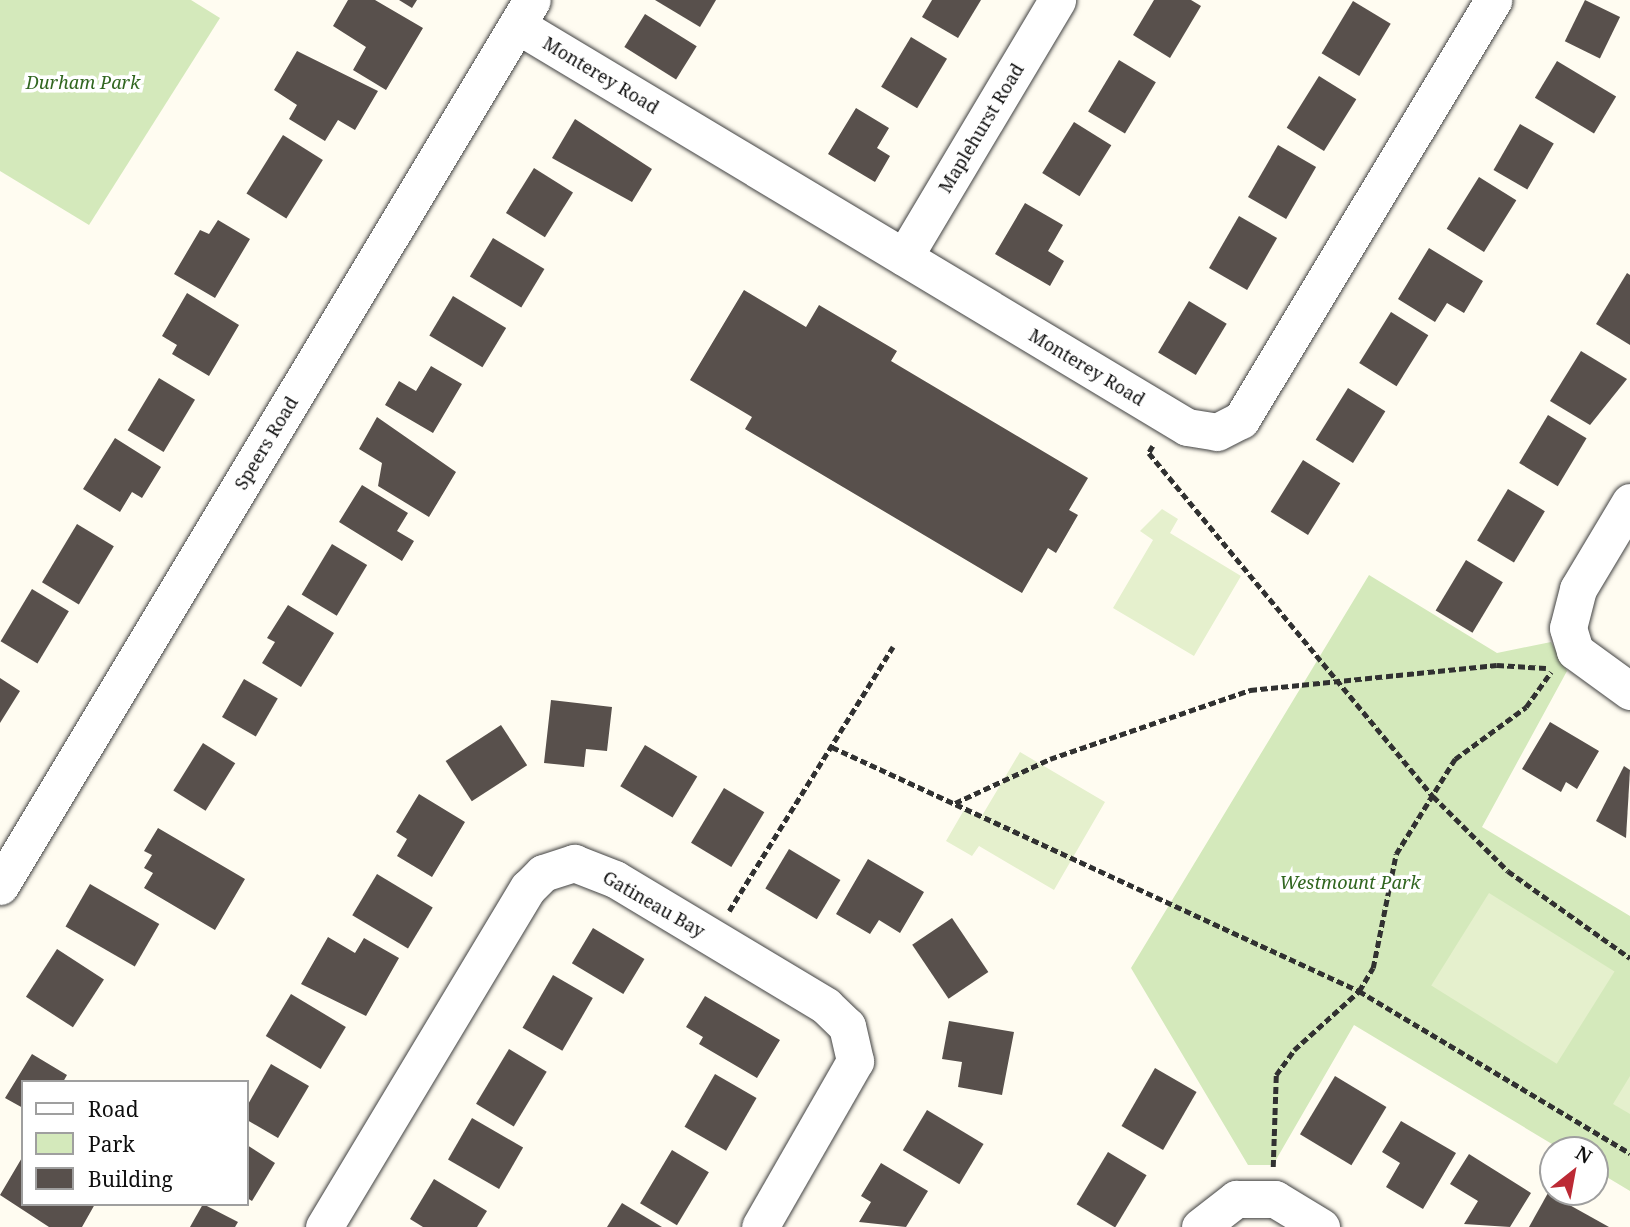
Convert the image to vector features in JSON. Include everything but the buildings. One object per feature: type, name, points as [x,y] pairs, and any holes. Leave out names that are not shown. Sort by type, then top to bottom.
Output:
[{"type":"street","name":"Maplehurst Road","points":[[904,257],[1057,0]]},
{"type":"street","name":"Monterey Road","points":[[525,13],[904,257],[1169,416],[1217,432],[1241,420],[1493,0]]},
{"type":"street","name":"Speers Road","points":[[0,886],[525,13]]},
{"type":"street","points":[[1630,502],[1570,611],[1564,660],[1630,691]]},
{"type":"street","name":"Gatineau Bay","points":[[324,1227],[543,873],[574,863],[615,879],[713,937],[826,1006],[847,1026],[855,1061],[760,1227]]},
{"type":"street","points":[[1200,1227],[1236,1199],[1275,1199],[1321,1227]]},
{"type":"path","points":[[1169,416],[1149,453],[1433,796],[1507,870],[1630,958]]},
{"type":"path","points":[[713,937],[893,647]]},
{"type":"path","points":[[955,803],[1050,759],[1250,690],[1497,664],[1564,660]]},
{"type":"path","points":[[1275,1199],[1271,1124],[1276,1075],[1294,1050],[1359,991],[1373,968],[1396,854],[1455,759],[1526,707],[1564,660]]},
{"type":"path","points":[[832,747],[1359,991],[1630,1153]]},
{"type":"green space","name":"Durham Park","points":[[0,0],[191,0],[220,18],[89,225],[0,171]]},
{"type":"green space","points":[[1162,509],[1178,519],[1170,533],[1241,576],[1194,656],[1113,608],[1153,540],[1140,531]]},
{"type":"green space","name":"Westmount Park","points":[[1369,575],[1497,653],[1551,642],[1567,671],[1482,827],[1630,916],[1630,1191],[1609,1178],[1609,1136],[1539,1136],[1354,1025],[1273,1165],[1248,1165],[1131,968]]},
{"type":"green space","points":[[1020,752],[1105,802],[1054,890],[979,846],[972,856],[946,841],[964,810],[980,819]]},
{"type":"green space","points":[[1489,893],[1615,971],[1557,1064],[1431,985]]},
{"type":"green space","points":[[1630,1076],[1630,1114],[1613,1104]]}]
